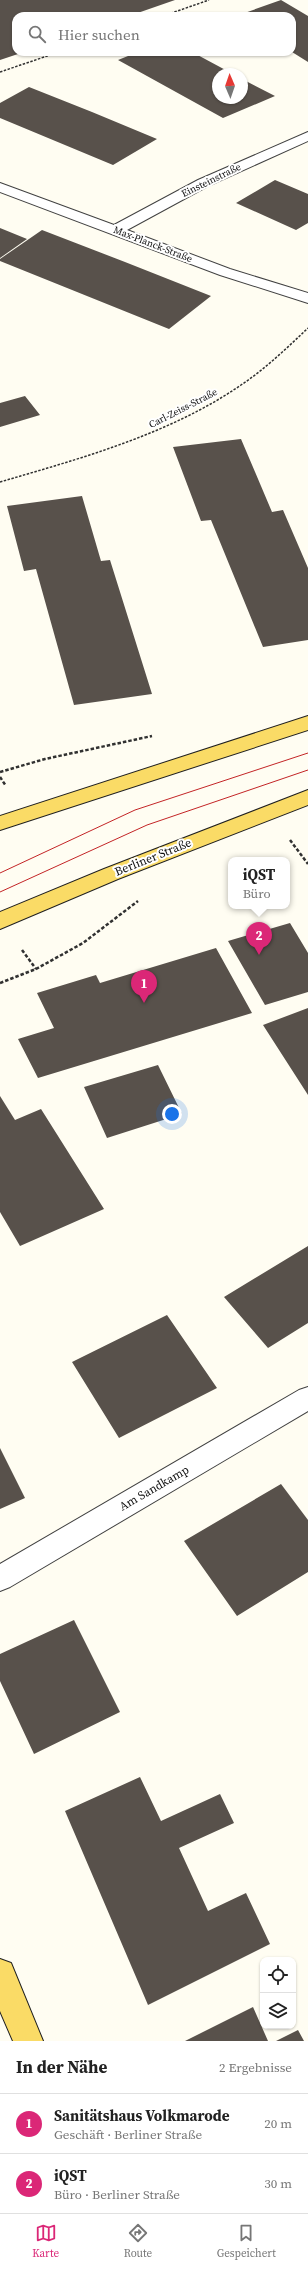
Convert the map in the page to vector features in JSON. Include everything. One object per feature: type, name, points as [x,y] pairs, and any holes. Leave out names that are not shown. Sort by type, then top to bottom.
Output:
[{"type":"main road","points":[[0,823],[308,724]]},
{"type":"main road","name":"Berliner Straße","points":[[0,921],[118,871],[308,797]]},
{"type":"main road","points":[[0,1974],[28,2041]]},
{"type":"street","name":"Einsteinstraße","points":[[116,230],[203,183],[308,136]]},
{"type":"street","name":"Max-Planck-Straße","points":[[0,187],[225,272],[308,298]]},
{"type":"street","name":"Am Sandkamp","points":[[0,1578],[308,1398]]},
{"type":"path","points":[[174,12],[209,0]]},
{"type":"path","points":[[0,72],[46,56]]},
{"type":"path","name":"Carl-Zeiss-Straße","points":[[0,482],[86,457],[165,427],[232,391],[271,362],[308,328]]},
{"type":"path","points":[[0,772],[45,759],[158,735]]},
{"type":"path","points":[[0,777],[6,787]]},
{"type":"path","points":[[288,836],[308,864]]},
{"type":"path","points":[[0,983],[36,969],[82,943],[140,900]]},
{"type":"path","points":[[22,950],[36,969]]},
{"type":"building","points":[[0,0],[175,0],[140,12],[12,12],[12,56],[0,60]]},
{"type":"building","points":[[281,0],[308,16],[308,62],[296,54],[296,12],[247,12]]},
{"type":"building","points":[[128,56],[199,56],[222,68],[212,68],[212,104],[248,104],[248,82],[275,96],[223,118],[118,60]]},
{"type":"building","points":[[29,87],[157,139],[113,165],[0,118],[0,103]]},
{"type":"building","points":[[275,180],[308,194],[308,223],[296,230],[236,203]]},
{"type":"building","points":[[0,228],[27,239],[0,258]]},
{"type":"building","points":[[42,230],[211,296],[169,329],[0,261],[0,259]]},
{"type":"building","points":[[25,396],[40,415],[0,427],[0,403]]},
{"type":"building","points":[[241,439],[272,512],[283,510],[308,568],[308,640],[263,647],[211,520],[201,521],[173,447]]},
{"type":"building","points":[[82,496],[101,561],[110,560],[152,694],[74,705],[36,569],[24,571],[7,506]]},
{"type":"building","points":[[290,923],[308,953],[308,992],[265,1005],[228,941]]},
{"type":"building","points":[[216,948],[252,1013],[38,1078],[18,1039],[54,1028],[37,993],[96,975],[100,983]]},
{"type":"building","points":[[308,1008],[308,1095],[263,1025]]},
{"type":"building","points":[[158,1065],[182,1114],[107,1138],[84,1087]]},
{"type":"building","points":[[0,1096],[15,1120],[41,1109],[104,1209],[20,1246],[0,1212]]},
{"type":"building","points":[[308,1246],[308,1323],[268,1348],[224,1297]]},
{"type":"building","points":[[167,1315],[217,1388],[119,1438],[72,1362]]},
{"type":"building","points":[[0,1448],[25,1498],[0,1509]]},
{"type":"building","points":[[281,1484],[308,1520],[308,1572],[237,1616],[184,1541]]},
{"type":"building","points":[[74,1620],[120,1712],[34,1754],[0,1681],[0,1654]]},
{"type":"building","points":[[140,1777],[161,1821],[220,1794],[234,1823],[179,1848],[208,1911],[246,1893],[270,1944],[148,2005],[65,1811]]},
{"type":"building","points":[[253,2007],[260,2023],[260,2029],[263,2029],[268,2041],[185,2041]]},
{"type":"building","points":[[298,2030],[304,2041],[276,2041]]},
{"type":"tram line","points":[[0,873],[135,810],[308,753]]},
{"type":"tram line","points":[[0,892],[147,825],[308,770]]},
{"type":"place","name":"iQST","points":[[259,955]]},
{"type":"place","name":"Sanitätshaus Volkmarode","points":[[144,1003]]}]
